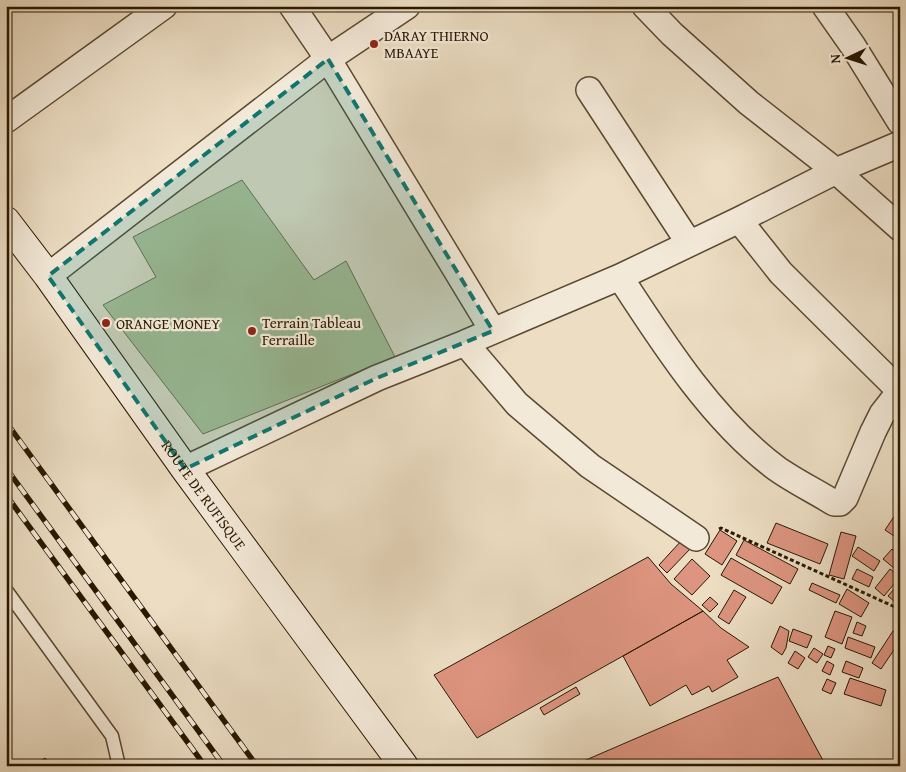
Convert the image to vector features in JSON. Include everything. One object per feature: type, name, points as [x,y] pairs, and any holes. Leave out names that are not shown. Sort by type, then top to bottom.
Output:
[{"type":"main road","name":"ROUTE DE RUFISQUE","points":[[6,221],[48,276],[185,469],[404,766]]},
{"type":"street","points":[[6,120],[164,6]]},
{"type":"street","points":[[292,6],[328,59],[493,331]]},
{"type":"street","points":[[48,276],[328,59],[407,6]]},
{"type":"street","points":[[645,6],[672,34],[749,103],[836,171],[900,228]]},
{"type":"street","points":[[825,6],[853,46],[900,122]]},
{"type":"street","points":[[589,90],[688,244]]},
{"type":"street","points":[[185,469],[377,378],[620,277],[836,171],[900,144]]},
{"type":"street","points":[[620,277],[665,345],[728,425],[776,468],[834,503],[840,503],[845,498],[872,432],[882,414],[900,391],[781,273],[739,220]]},
{"type":"street","points":[[465,343],[517,404],[590,466],[696,538]]},
{"type":"lane","points":[[6,590],[112,736],[119,766]]},
{"type":"path","points":[[696,538],[721,528],[895,607],[900,611]]},
{"type":"highlighted area","points":[[328,59],[493,331],[377,378],[185,469],[48,276]]},
{"type":"green space","name":"Terrain Tableau Ferraille","points":[[242,180],[314,280],[346,261],[395,357],[203,434],[103,305],[156,277],[133,237]]},
{"type":"building","points":[[895,515],[900,518],[900,540],[885,530]]},
{"type":"building","points":[[776,523],[828,544],[820,564],[767,543]]},
{"type":"building","points":[[720,530],[737,541],[722,565],[705,554]]},
{"type":"building","points":[[841,532],[856,536],[844,579],[829,575]]},
{"type":"building","points":[[682,540],[691,548],[667,573],[659,565]]},
{"type":"building","points":[[744,540],[798,569],[790,584],[736,555]]},
{"type":"building","points":[[858,547],[880,561],[874,571],[852,556]]},
{"type":"building","points":[[892,549],[900,556],[900,573],[883,559]]},
{"type":"building","points":[[648,557],[671,584],[703,611],[477,738],[434,675]]},
{"type":"building","points":[[731,558],[782,587],[772,604],[721,575]]},
{"type":"building","points":[[692,559],[710,576],[692,595],[674,579]]},
{"type":"building","points":[[857,569],[873,577],[869,587],[852,579]]},
{"type":"building","points":[[890,569],[900,577],[884,596],[875,588]]},
{"type":"building","points":[[900,582],[900,606],[888,596]]},
{"type":"building","points":[[812,583],[840,595],[836,603],[809,590]]},
{"type":"building","points":[[847,589],[869,603],[861,617],[839,604]]},
{"type":"building","points":[[734,590],[746,597],[729,624],[718,617]]},
{"type":"building","points":[[710,597],[718,604],[710,612],[702,605]]},
{"type":"building","points":[[703,611],[721,628],[749,647],[727,660],[738,677],[712,692],[709,686],[692,695],[686,685],[650,706],[623,656]]},
{"type":"building","points":[[835,611],[852,617],[842,644],[825,637]]},
{"type":"building","points":[[857,622],[866,626],[862,636],[853,633]]},
{"type":"building","points":[[780,626],[789,631],[786,648],[782,655],[771,647]]},
{"type":"building","points":[[793,629],[812,636],[807,648],[789,641]]},
{"type":"building","points":[[893,631],[900,636],[900,641],[881,669],[872,663]]},
{"type":"building","points":[[848,637],[875,647],[871,658],[845,648]]},
{"type":"building","points":[[828,646],[835,649],[831,658],[824,655]]},
{"type":"building","points":[[814,648],[823,654],[817,663],[808,657]]},
{"type":"building","points":[[795,651],[805,658],[798,669],[788,663]]},
{"type":"building","points":[[827,661],[834,665],[830,675],[822,671]]},
{"type":"building","points":[[846,661],[863,668],[859,678],[842,672]]},
{"type":"building","points":[[778,677],[826,766],[572,766]]},
{"type":"building","points":[[850,678],[886,690],[881,706],[844,694]]},
{"type":"building","points":[[827,679],[836,683],[831,694],[822,690]]},
{"type":"building","points":[[576,687],[580,694],[544,715],[540,708]]},
{"type":"building","points":[[45,758],[53,766],[33,766]]},
{"type":"railway","points":[[6,422],[257,766]]},
{"type":"railway","points":[[6,468],[224,766]]},
{"type":"railway","points":[[6,495],[205,766]]},
{"type":"place","name":"DARAY THIERNO MBAAYE","points":[[374,44]]},
{"type":"place","name":"ORANGE MONEY","points":[[106,323]]},
{"type":"place","name":"Terrain Tableau Ferraille","points":[[252,331]]}]
